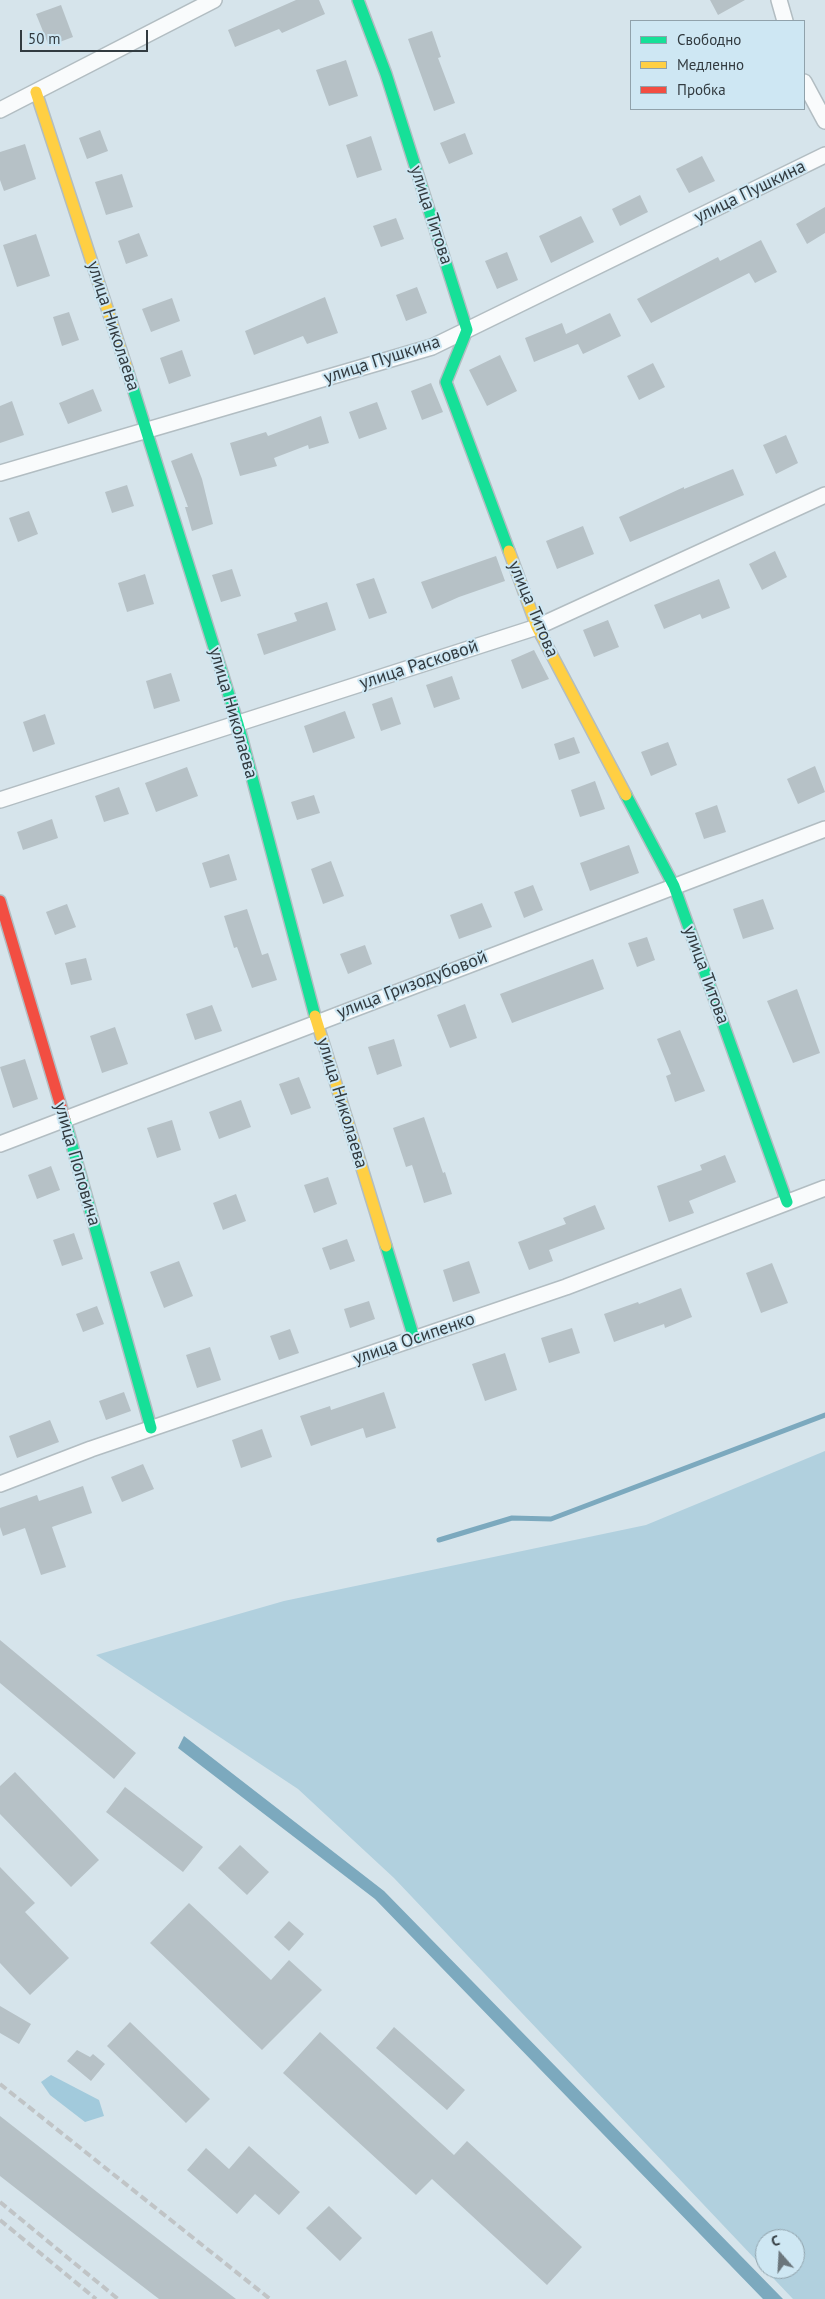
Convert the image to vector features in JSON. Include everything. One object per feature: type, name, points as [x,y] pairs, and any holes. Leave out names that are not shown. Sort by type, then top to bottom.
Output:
[{"type":"street","points":[[0,110],[214,0]]},
{"type":"street","name":"улица Титова","points":[[358,0],[386,74],[467,330],[446,382],[537,627],[674,886],[787,1202]]},
{"type":"street","points":[[779,0],[785,20]]},
{"type":"street","points":[[805,84],[825,121]]},
{"type":"street","name":"улица Николаева","points":[[36,92],[147,430],[238,724],[317,1022],[414,1338]]},
{"type":"street","name":"улица Пушкина","points":[[0,473],[432,347],[825,155]]},
{"type":"street","name":"улица Расковой","points":[[0,800],[537,627],[825,495]]},
{"type":"street","name":"улица Гризодубовой","points":[[0,1144],[825,829]]},
{"type":"street","name":"улица Поповича","points":[[0,901],[65,1119],[151,1428]]},
{"type":"street","name":"улица Осипенко","points":[[0,1484],[91,1448],[566,1287],[825,1188]]},
{"type":"shaded area","points":[[825,1451],[825,2299],[793,2299],[774,2279],[805,2279],[805,2229],[755,2229],[755,2259],[394,1878],[298,1789],[96,1655],[284,1601],[646,1525]]},
{"type":"shaded area","points":[[184,1736],[384,1891],[755,2270],[755,2279],[763,2279],[783,2299],[763,2299],[375,1899],[178,1748]]},
{"type":"shaded area","points":[[51,2075],[99,2100],[104,2116],[85,2122],[50,2095],[41,2082]]},
{"type":"building","points":[[296,0],[319,0],[325,14],[282,33],[279,29],[235,47],[228,30]]},
{"type":"building","points":[[710,0],[745,0],[718,15]]},
{"type":"building","points":[[61,5],[73,37],[49,46],[36,14]]},
{"type":"building","points":[[432,31],[441,57],[438,58],[455,103],[434,111],[408,39]]},
{"type":"building","points":[[346,60],[358,96],[329,106],[316,70]]},
{"type":"building","points":[[100,130],[108,151],[87,159],[79,138]]},
{"type":"building","points":[[465,133],[473,154],[449,164],[440,143]]},
{"type":"building","points":[[371,136],[382,170],[357,178],[346,145]]},
{"type":"building","points":[[25,144],[36,179],[4,191],[0,180],[0,152]]},
{"type":"building","points":[[702,156],[715,181],[689,193],[676,169]]},
{"type":"building","points":[[122,174],[133,207],[106,215],[95,182]]},
{"type":"building","points":[[640,195],[648,212],[620,226],[612,209]]},
{"type":"building","points":[[825,207],[825,233],[807,244],[796,224]]},
{"type":"building","points":[[581,216],[594,242],[551,263],[539,236]]},
{"type":"building","points":[[396,218],[404,239],[381,247],[373,226]]},
{"type":"building","points":[[139,233],[148,256],[126,264],[118,241]]},
{"type":"building","points":[[36,234],[50,276],[17,287],[3,245]]},
{"type":"building","points":[[761,240],[777,272],[755,283],[749,273],[651,323],[637,299],[718,257],[720,261]]},
{"type":"building","points":[[507,252],[518,280],[497,289],[485,261]]},
{"type":"building","points":[[417,287],[427,313],[406,321],[396,295]]},
{"type":"building","points":[[325,297],[338,333],[307,344],[303,336],[254,355],[245,331]]},
{"type":"building","points":[[172,298],[180,321],[151,332],[142,309]]},
{"type":"building","points":[[69,312],[79,340],[62,346],[53,317]]},
{"type":"building","points":[[610,313],[621,336],[583,354],[578,344],[534,362],[525,338],[562,323],[566,334]]},
{"type":"building","points":[[182,350],[191,376],[169,384],[160,358]]},
{"type":"building","points":[[500,355],[517,391],[487,406],[469,370]]},
{"type":"building","points":[[653,363],[665,387],[639,400],[627,376]]},
{"type":"building","points":[[431,383],[443,412],[422,420],[411,391]]},
{"type":"building","points":[[93,389],[102,411],[68,424],[59,403]]},
{"type":"building","points":[[12,401],[24,435],[0,443],[0,406]]},
{"type":"building","points":[[377,402],[387,429],[359,439],[349,412]]},
{"type":"building","points":[[321,416],[329,443],[309,449],[308,445],[274,458],[277,466],[240,476],[230,443],[266,432],[268,436]]},
{"type":"building","points":[[786,435],[798,463],[776,474],[763,445]]},
{"type":"building","points":[[192,453],[202,479],[213,524],[192,531],[185,507],[188,507],[171,461]]},
{"type":"building","points":[[733,469],[744,495],[630,542],[619,517],[684,487],[684,489]]},
{"type":"building","points":[[127,485],[134,506],[112,513],[105,492]]},
{"type":"building","points":[[29,511],[38,534],[18,542],[9,518]]},
{"type":"building","points":[[583,526],[594,554],[557,569],[546,541]]},
{"type":"building","points":[[775,551],[787,577],[762,590],[749,564]]},
{"type":"building","points":[[496,556],[505,581],[459,597],[432,609],[421,582]]},
{"type":"building","points":[[232,569],[241,596],[221,602],[212,575]]},
{"type":"building","points":[[145,574],[154,604],[127,612],[118,583]]},
{"type":"building","points":[[374,578],[387,613],[369,619],[356,584]]},
{"type":"building","points":[[719,579],[730,608],[702,619],[700,614],[664,629],[654,605]]},
{"type":"building","points":[[327,602],[336,630],[264,655],[257,634],[297,621],[294,613]]},
{"type":"building","points":[[608,620],[619,647],[594,657],[583,630]]},
{"type":"building","points":[[534,650],[549,679],[522,689],[511,660]]},
{"type":"building","points":[[171,673],[180,701],[154,709],[146,681]]},
{"type":"building","points":[[452,676],[460,699],[434,708],[426,685]]},
{"type":"building","points":[[392,697],[401,724],[381,731],[372,704]]},
{"type":"building","points":[[345,711],[355,738],[313,753],[304,726]]},
{"type":"building","points":[[45,714],[55,744],[33,752],[23,722]]},
{"type":"building","points":[[574,737],[580,753],[559,760],[554,744]]},
{"type":"building","points":[[668,742],[677,765],[651,776],[641,752]]},
{"type":"building","points":[[815,766],[825,792],[798,804],[787,779]]},
{"type":"building","points":[[187,767],[198,796],[156,812],[145,783]]},
{"type":"building","points":[[595,781],[605,809],[580,817],[571,790]]},
{"type":"building","points":[[119,787],[129,814],[104,822],[95,796]]},
{"type":"building","points":[[314,795],[320,813],[297,820],[291,802]]},
{"type":"building","points":[[717,805],[726,832],[704,839],[695,813]]},
{"type":"building","points":[[52,819],[58,838],[23,850],[17,832]]},
{"type":"building","points":[[629,845],[639,873],[590,891],[580,863]]},
{"type":"building","points":[[229,854],[237,880],[210,888],[202,863]]},
{"type":"building","points":[[331,861],[344,896],[323,904],[311,869]]},
{"type":"building","points":[[533,885],[543,910],[524,918],[514,892]]},
{"type":"building","points":[[763,899],[774,929],[743,939],[733,909]]},
{"type":"building","points":[[482,903],[492,927],[459,939],[450,915]]},
{"type":"building","points":[[67,904],[76,927],[55,935],[46,912]]},
{"type":"building","points":[[247,909],[262,955],[268,953],[277,980],[252,988],[237,947],[234,948],[224,916]]},
{"type":"building","points":[[647,937],[655,960],[637,967],[628,943]]},
{"type":"building","points":[[365,945],[372,964],[348,974],[340,954]]},
{"type":"building","points":[[86,958],[92,980],[71,985],[65,963]]},
{"type":"building","points":[[593,959],[604,989],[512,1023],[500,994]]},
{"type":"building","points":[[797,989],[820,1053],[793,1063],[767,1001]]},
{"type":"building","points":[[465,1004],[477,1038],[450,1048],[437,1015]]},
{"type":"building","points":[[212,1005],[222,1031],[195,1040],[186,1014]]},
{"type":"building","points":[[115,1027],[128,1064],[102,1073],[90,1036]]},
{"type":"building","points":[[680,1030],[705,1091],[675,1102],[666,1076],[671,1074],[657,1039]]},
{"type":"building","points":[[394,1039],[402,1066],[377,1075],[368,1047]]},
{"type":"building","points":[[25,1059],[38,1099],[13,1108],[0,1067]]},
{"type":"building","points":[[299,1077],[311,1108],[291,1115],[279,1084]]},
{"type":"building","points":[[241,1100],[251,1127],[219,1139],[209,1112]]},
{"type":"building","points":[[424,1117],[452,1194],[424,1203],[412,1165],[406,1167],[393,1128]]},
{"type":"building","points":[[172,1120],[181,1150],[157,1158],[147,1128]]},
{"type":"building","points":[[725,1155],[736,1182],[689,1201],[694,1213],[669,1222],[657,1186],[702,1170],[700,1165]]},
{"type":"building","points":[[51,1166],[60,1190],[37,1199],[28,1175]]},
{"type":"building","points":[[328,1177],[337,1204],[314,1213],[304,1185]]},
{"type":"building","points":[[236,1194],[246,1221],[223,1230],[213,1203]]},
{"type":"building","points":[[595,1205],[605,1229],[549,1250],[553,1261],[529,1270],[518,1242],[566,1224],[563,1218]]},
{"type":"building","points":[[74,1233],[83,1259],[62,1266],[53,1240]]},
{"type":"building","points":[[347,1239],[355,1261],[330,1270],[322,1248]]},
{"type":"building","points":[[179,1261],[193,1296],[164,1308],[150,1272]]},
{"type":"building","points":[[469,1261],[480,1293],[453,1302],[443,1270]]},
{"type":"building","points":[[772,1263],[788,1303],[761,1313],[746,1273]]},
{"type":"building","points":[[681,1288],[692,1317],[665,1328],[664,1324],[614,1342],[604,1314],[638,1302],[639,1304]]},
{"type":"building","points":[[369,1301],[375,1319],[350,1328],[344,1309]]},
{"type":"building","points":[[97,1306],[104,1324],[83,1332],[76,1314]]},
{"type":"building","points":[[572,1328],[580,1353],[549,1363],[541,1338]]},
{"type":"building","points":[[290,1329],[299,1353],[279,1360],[270,1336]]},
{"type":"building","points":[[210,1347],[221,1380],[197,1388],[186,1355]]},
{"type":"building","points":[[505,1353],[517,1390],[485,1401],[472,1364]]},
{"type":"building","points":[[124,1392],[131,1411],[106,1420],[99,1401]]},
{"type":"building","points":[[384,1392],[396,1428],[366,1438],[363,1428],[311,1446],[300,1416],[330,1406],[331,1410]]},
{"type":"building","points":[[50,1420],[59,1442],[17,1458],[9,1436]]},
{"type":"building","points":[[262,1429],[272,1457],[241,1468],[232,1440]]},
{"type":"building","points":[[143,1464],[154,1489],[122,1502],[111,1477]]},
{"type":"building","points":[[83,1486],[92,1513],[52,1527],[66,1567],[41,1575],[25,1528],[3,1536],[0,1527],[0,1508],[37,1495],[39,1501]]},
{"type":"building","points":[[0,1640],[136,1753],[114,1779],[0,1683]]},
{"type":"building","points":[[15,1772],[99,1860],[71,1887],[0,1814],[0,1786]]},
{"type":"building","points":[[125,1787],[203,1847],[183,1872],[106,1812]]},
{"type":"building","points":[[240,1845],[269,1872],[247,1895],[218,1868]]},
{"type":"building","points":[[0,1867],[35,1903],[25,1912],[69,1958],[30,1995],[0,1963]]},
{"type":"building","points":[[189,1903],[271,1980],[289,1960],[322,1990],[262,2050],[150,1943]]},
{"type":"building","points":[[289,1921],[304,1934],[289,1951],[274,1937]]},
{"type":"building","points":[[0,2006],[31,2024],[19,2044],[0,2033]]},
{"type":"building","points":[[130,2022],[210,2099],[186,2123],[107,2046]]},
{"type":"building","points":[[394,2027],[465,2090],[447,2110],[376,2048]]},
{"type":"building","points":[[320,2032],[454,2155],[467,2141],[582,2247],[547,2285],[432,2179],[416,2195],[283,2073]]},
{"type":"building","points":[[77,2050],[90,2057],[93,2054],[105,2064],[91,2081],[67,2061]]},
{"type":"building","points":[[0,2116],[236,2299],[159,2299],[77,2236],[0,2176]]},
{"type":"building","points":[[249,2146],[300,2192],[279,2215],[255,2194],[237,2214],[187,2170],[206,2148],[229,2169]]},
{"type":"building","points":[[329,2206],[362,2238],[340,2261],[306,2228]]},
{"type":"waterway","points":[[439,1540],[512,1518],[551,1519],[825,1415]]},
{"type":"railway","points":[[0,2084],[270,2299]]},
{"type":"railway","points":[[0,2202],[118,2299]]},
{"type":"railway","points":[[0,2220],[96,2299]]},
{"type":"traffic: fast","points":[[358,0],[386,74],[467,330],[446,382],[509,551]]},
{"type":"traffic: fast","points":[[127,369],[238,724],[315,1016]]},
{"type":"traffic: fast","points":[[626,795],[674,886],[787,1202]]},
{"type":"traffic: fast","points":[[65,1120],[151,1428]]},
{"type":"traffic: fast","points":[[386,1246],[414,1338]]},
{"type":"traffic: slow","points":[[36,92],[127,369]]},
{"type":"traffic: slow","points":[[509,551],[537,627],[626,795]]},
{"type":"traffic: slow","points":[[315,1016],[386,1246]]},
{"type":"traffic: jam","points":[[0,901],[65,1120]]}]
